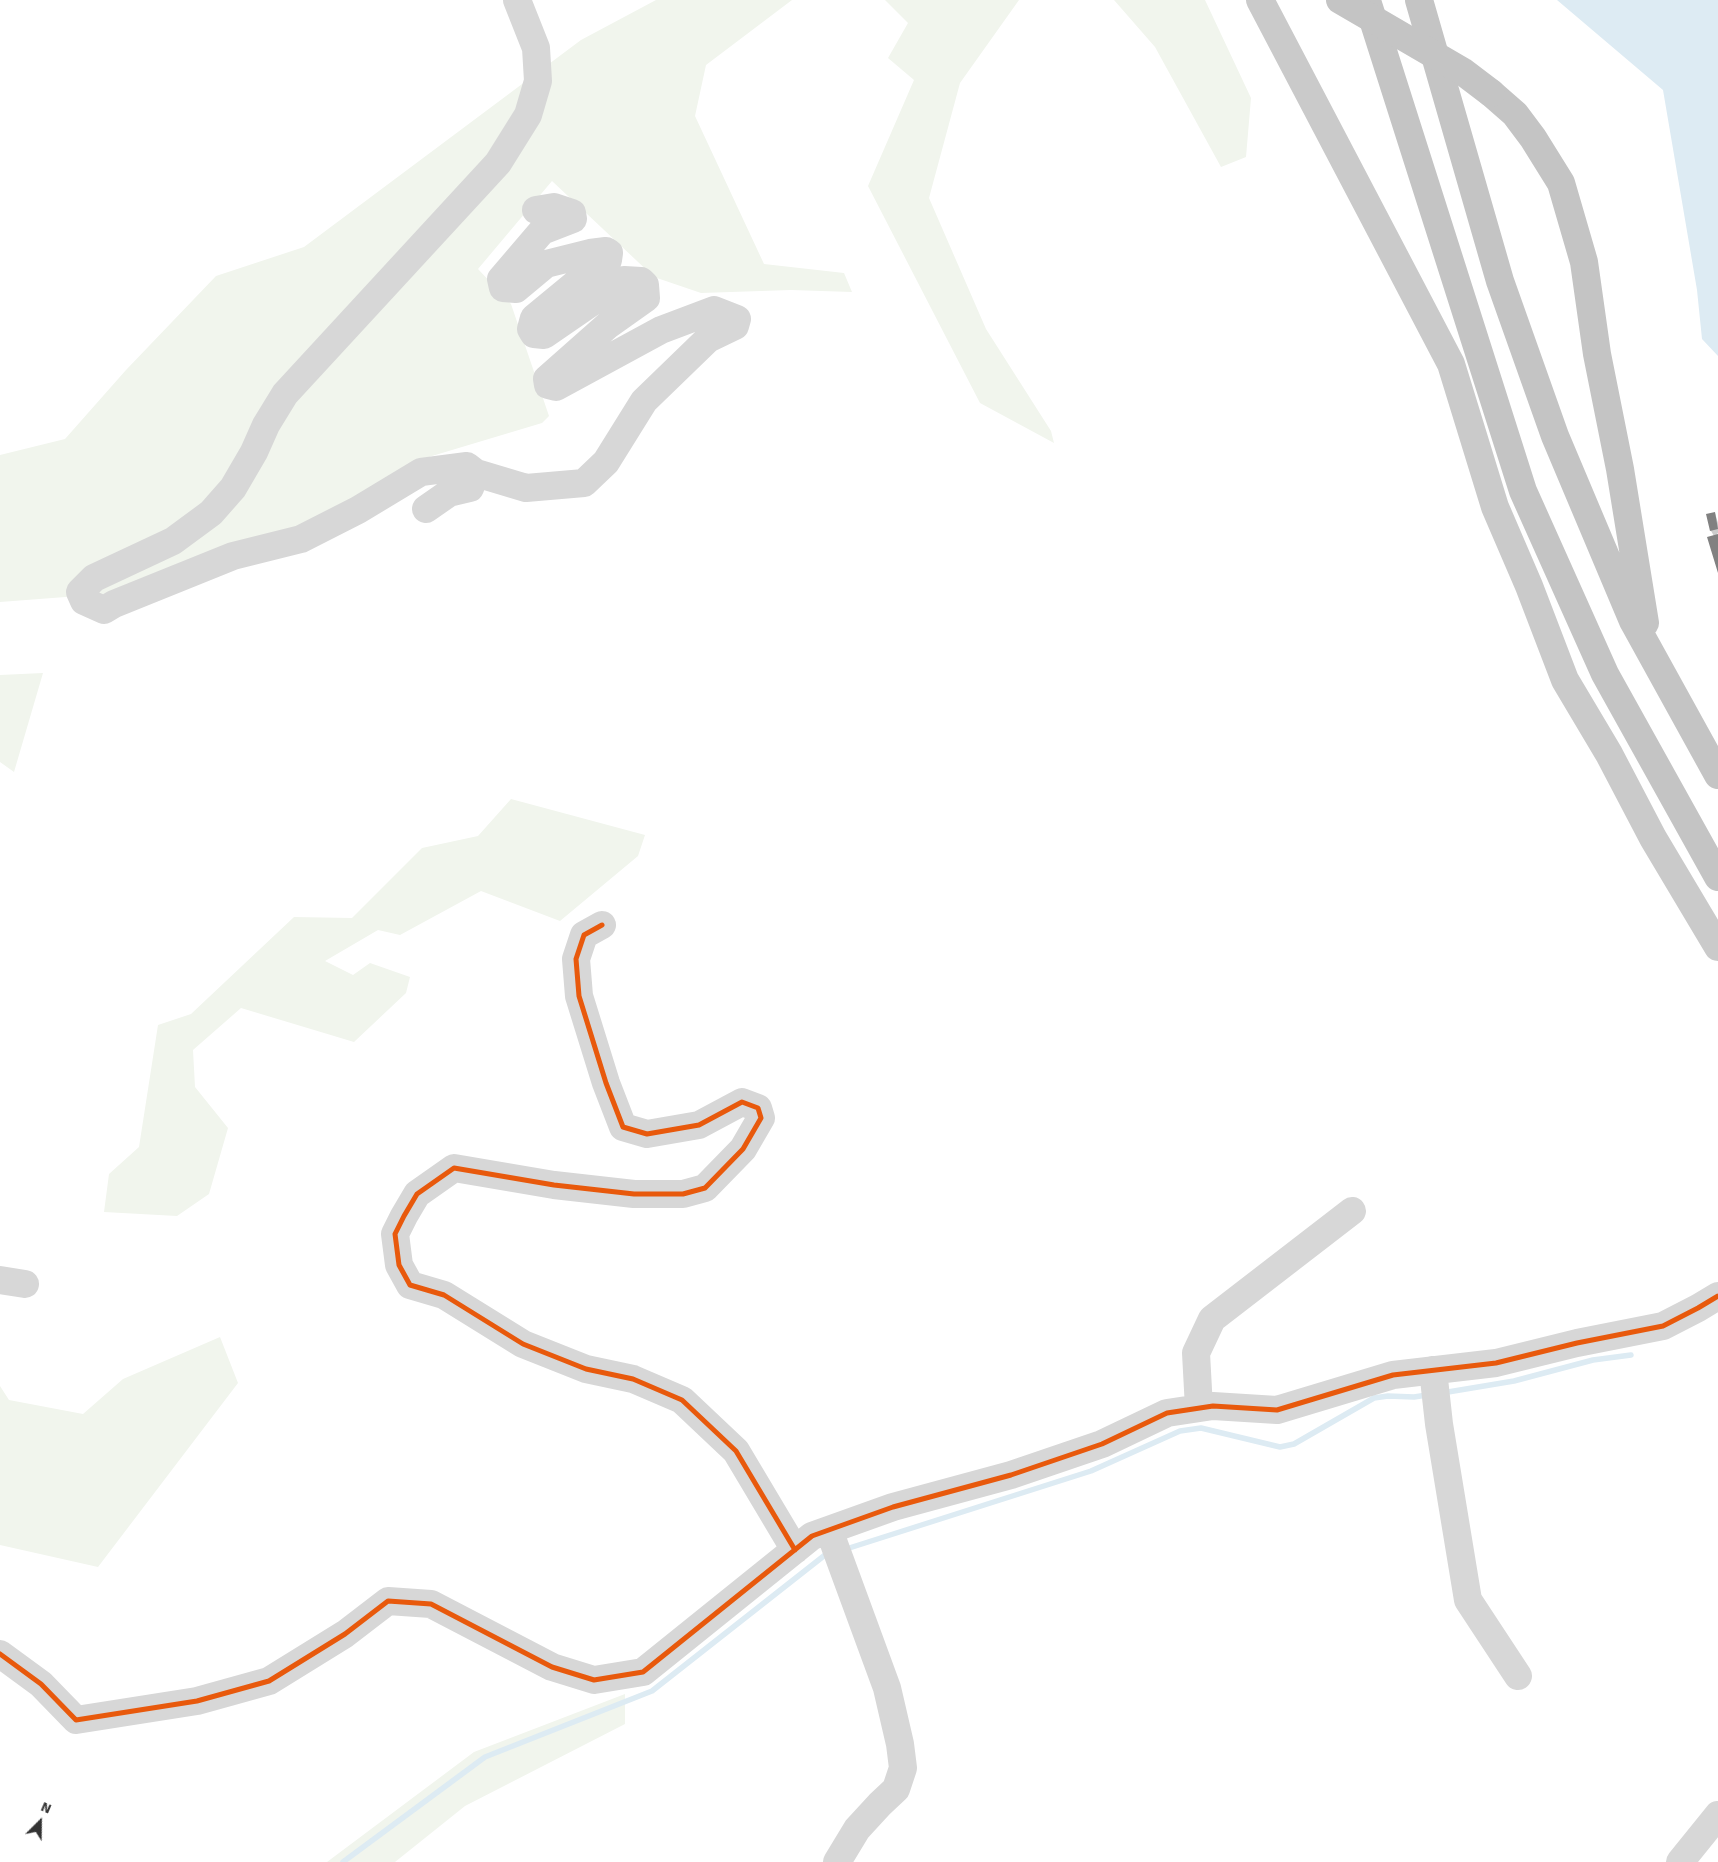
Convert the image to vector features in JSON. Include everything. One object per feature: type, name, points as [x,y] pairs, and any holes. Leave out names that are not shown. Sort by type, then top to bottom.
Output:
[{"type":"highway","points":[[1340,0],[1462,71],[1492,93],[1516,114],[1561,183],[1584,262],[1597,354],[1623,488],[1650,652]]},
{"type":"highway","points":[[1367,0],[1523,491],[1605,674],[1718,877]]},
{"type":"highway","points":[[1419,0],[1500,281],[1555,436],[1633,621],[1718,776]]},
{"type":"main road","points":[[1260,0],[1451,364],[1495,507],[1530,586],[1565,680],[1609,754],[1653,838],[1718,947]]},
{"type":"street","points":[[517,0],[536,48],[538,81],[528,115],[498,163],[285,394],[266,425],[254,452],[234,488],[211,513],[173,540],[94,578],[80,592],[84,601],[104,610],[114,604],[233,556],[302,540],[358,510],[421,472],[467,466],[476,473],[526,488],[584,482],[606,462],[644,401],[708,339],[735,326],[737,319],[714,310],[661,330],[556,387],[548,385],[548,379],[608,325],[646,298],[645,285],[641,281],[624,280],[544,335],[534,334],[532,329],[534,318],[597,266],[608,260],[609,253],[606,251],[590,253],[546,264],[516,289],[503,288],[501,280],[542,231],[573,219],[572,213],[554,207],[536,210]]},
{"type":"street","points":[[426,509],[448,493],[470,488],[476,473]]},
{"type":"street","points":[[602,925],[584,935],[576,959],[579,996],[606,1084],[623,1126],[647,1134],[699,1125],[742,1102],[758,1108],[761,1118],[743,1149],[705,1188],[683,1194],[634,1194],[554,1185],[454,1168],[417,1194],[401,1222],[395,1234],[399,1265],[410,1285],[444,1295],[523,1344],[586,1369],[633,1379],[682,1400],[736,1451],[795,1550]]},
{"type":"street","points":[[1199,1408],[1196,1353],[1212,1319],[1352,1211]]},
{"type":"street","points":[[0,1654],[41,1684],[76,1720],[196,1701],[269,1681],[345,1634],[388,1601],[431,1604],[552,1667],[594,1680],[643,1672],[812,1536],[893,1507],[1029,1469],[1102,1444],[1167,1413],[1213,1406],[1276,1410],[1393,1375],[1496,1363],[1577,1343],[1663,1326],[1718,1296]]},
{"type":"street","points":[[1433,1370],[1439,1424],[1468,1600],[1518,1676]]},
{"type":"street","points":[[829,1530],[887,1688],[900,1744],[903,1768],[896,1789],[857,1829],[836,1862]]},
{"type":"street","points":[[1680,1862],[1718,1814]]},
{"type":"shaded area","points":[[656,0],[792,0],[706,65],[695,116],[764,264],[844,273],[852,292],[791,290],[701,293],[654,277],[552,181],[478,269],[511,304],[549,416],[542,423],[412,462],[306,526],[118,593],[0,602],[0,455],[65,439],[126,370],[216,276],[304,247],[581,40]]},
{"type":"shaded area","points":[[885,0],[1019,0],[960,83],[929,198],[986,329],[1051,431],[1054,443],[980,403],[868,186],[914,80],[888,58],[908,23]]},
{"type":"shaded area","points":[[1114,0],[1205,0],[1251,98],[1246,157],[1221,167],[1155,47]]},
{"type":"shaded area","points":[[1557,0],[1718,0],[1718,356],[1702,339],[1697,290],[1663,90]]},
{"type":"shaded area","points":[[43,673],[14,772],[0,762],[0,675]]},
{"type":"shaded area","points":[[511,799],[645,835],[638,856],[560,921],[481,891],[400,935],[378,930],[325,961],[353,975],[370,963],[410,977],[406,993],[354,1042],[241,1008],[193,1050],[195,1087],[228,1128],[209,1194],[177,1216],[104,1212],[109,1174],[139,1147],[158,1025],[191,1014],[294,917],[352,918],[422,848],[478,836]]},
{"type":"shaded area","points":[[220,1337],[238,1383],[98,1567],[0,1545],[0,1386],[9,1400],[83,1414],[123,1379]]},
{"type":"shaded area","points":[[625,1694],[625,1724],[465,1806],[395,1862],[327,1862],[474,1752]]},
{"type":"building","points":[[1715,512],[1718,529],[1710,531],[1706,514]]},
{"type":"building","points":[[1718,534],[1718,573],[1707,537]]},
{"type":"waterway","points":[[1442,1393],[1514,1381],[1593,1360],[1631,1355]]},
{"type":"waterway","points":[[843,1550],[1091,1471],[1180,1431],[1201,1428],[1280,1447],[1294,1444],[1374,1398],[1427,1395]]},
{"type":"waterway","points":[[343,1862],[485,1757],[652,1691],[825,1555],[829,1554]]},
{"type":"cycle path","points":[[602,925],[584,935],[576,959],[579,996],[606,1083],[623,1127],[647,1134],[699,1125],[742,1102],[758,1108],[761,1118],[743,1149],[705,1188],[683,1194],[634,1194],[554,1185],[454,1168],[417,1194],[404,1216],[395,1234],[399,1265],[410,1285],[444,1295],[523,1344],[586,1369],[633,1379],[682,1400],[736,1451],[795,1550]]},
{"type":"cycle path","points":[[0,1654],[41,1684],[76,1720],[197,1701],[269,1681],[345,1634],[388,1601],[431,1604],[552,1667],[594,1680],[643,1672],[812,1536],[893,1507],[1011,1475],[1102,1444],[1167,1413],[1213,1406],[1277,1410],[1393,1375],[1496,1363],[1577,1343],[1663,1326],[1718,1296]]}]
